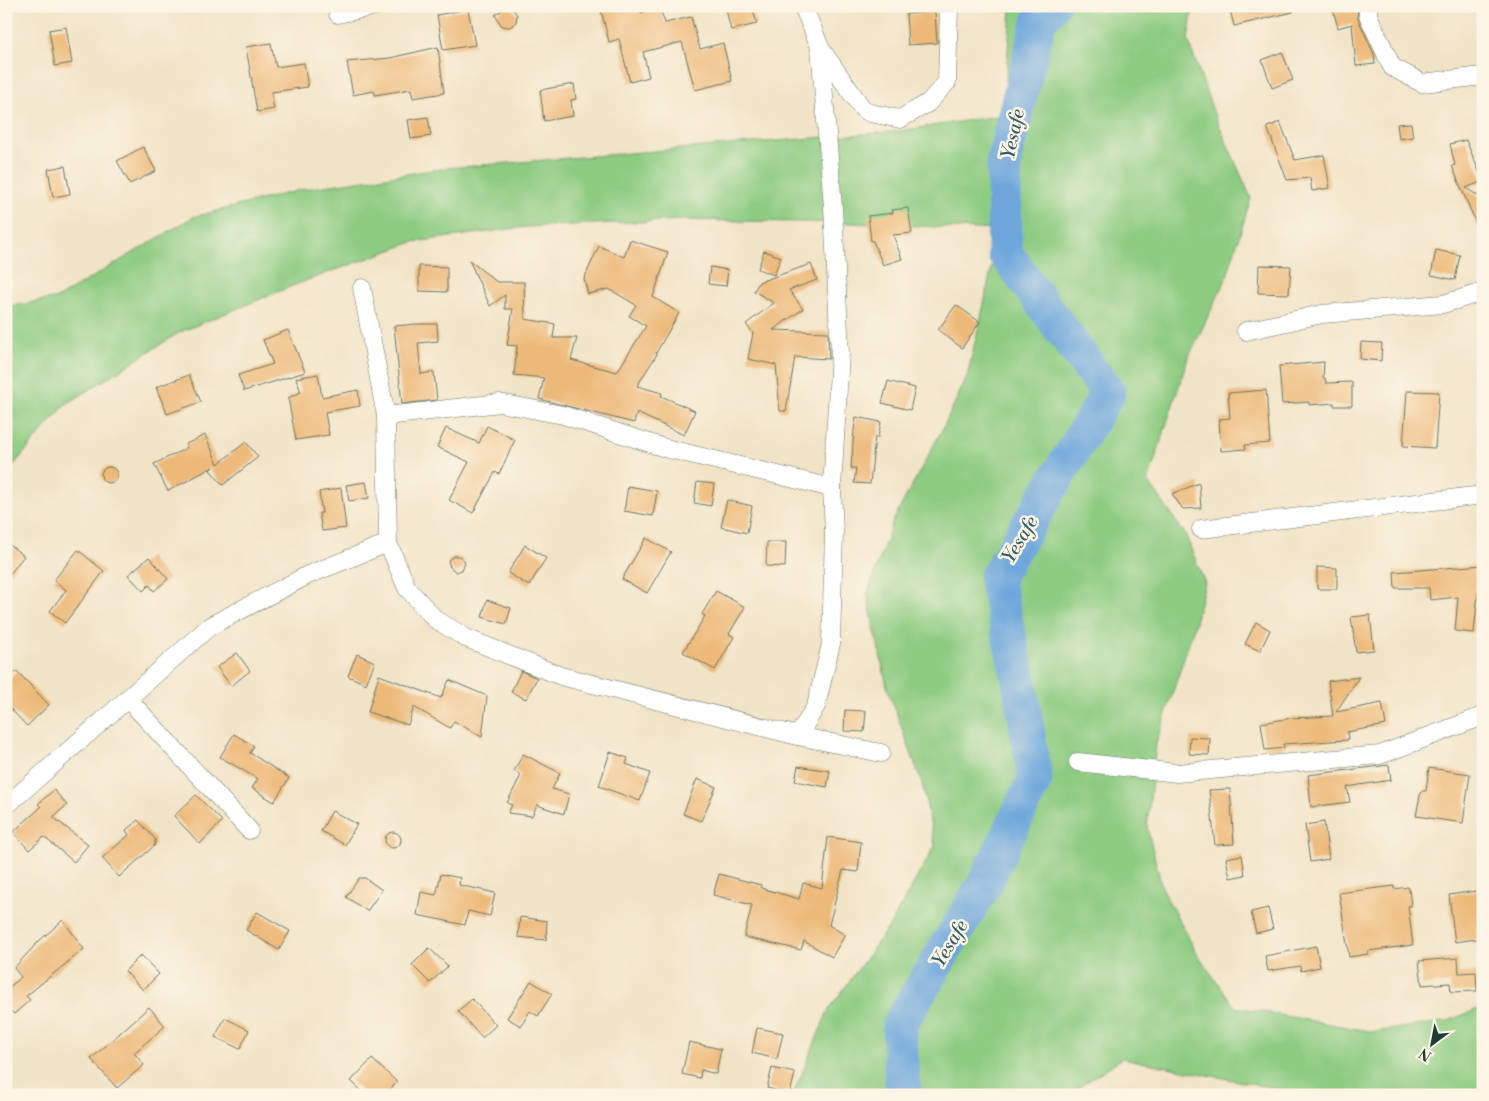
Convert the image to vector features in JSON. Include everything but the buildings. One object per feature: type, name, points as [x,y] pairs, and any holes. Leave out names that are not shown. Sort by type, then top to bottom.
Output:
[{"type":"street","points":[[338,14],[376,6]]},
{"type":"street","points":[[803,6],[820,47],[862,108],[870,113],[900,119],[928,103],[946,82],[950,6]]},
{"type":"street","points":[[1368,6],[1368,15],[1392,66],[1422,83],[1483,76]]},
{"type":"street","points":[[798,736],[816,706],[831,644],[834,532],[832,488],[840,354],[833,207],[820,47]]},
{"type":"street","points":[[362,288],[386,416],[388,543],[407,588],[435,619],[466,638],[561,676],[798,736],[881,753]]},
{"type":"street","points":[[1246,331],[1322,314],[1443,304],[1483,292]]},
{"type":"street","points":[[386,416],[500,403],[563,415],[665,448],[832,488]]},
{"type":"street","points":[[1201,529],[1483,495]]},
{"type":"street","points":[[6,806],[210,626],[308,575],[388,543]]},
{"type":"street","points":[[128,700],[249,830]]},
{"type":"street","points":[[1078,762],[1177,773],[1380,755],[1483,716]]},
{"type":"green space","points":[[1011,6],[1193,6],[1188,40],[1214,114],[1251,198],[1226,279],[1188,358],[1148,481],[1185,534],[1205,583],[1193,630],[1156,744],[1147,827],[1163,891],[1199,957],[1235,1007],[1374,1032],[1448,1021],[1483,1007],[1483,1095],[1286,1095],[1279,1089],[1122,1058],[1079,1087],[1074,1095],[793,1095],[828,1011],[890,925],[935,846],[922,783],[887,687],[867,594],[893,521],[944,426],[967,377],[999,230],[852,223],[683,220],[525,227],[413,242],[297,284],[180,332],[65,405],[6,474],[6,304],[10,306],[58,298],[193,217],[304,189],[447,168],[899,131],[1004,115]]},
{"type":"waterway","name":"Yesafe","points":[[905,1095],[902,1082],[899,1025],[984,885],[1035,779],[1019,680],[996,578],[1108,393],[1005,253],[1004,159],[1039,21],[1052,6]]}]
